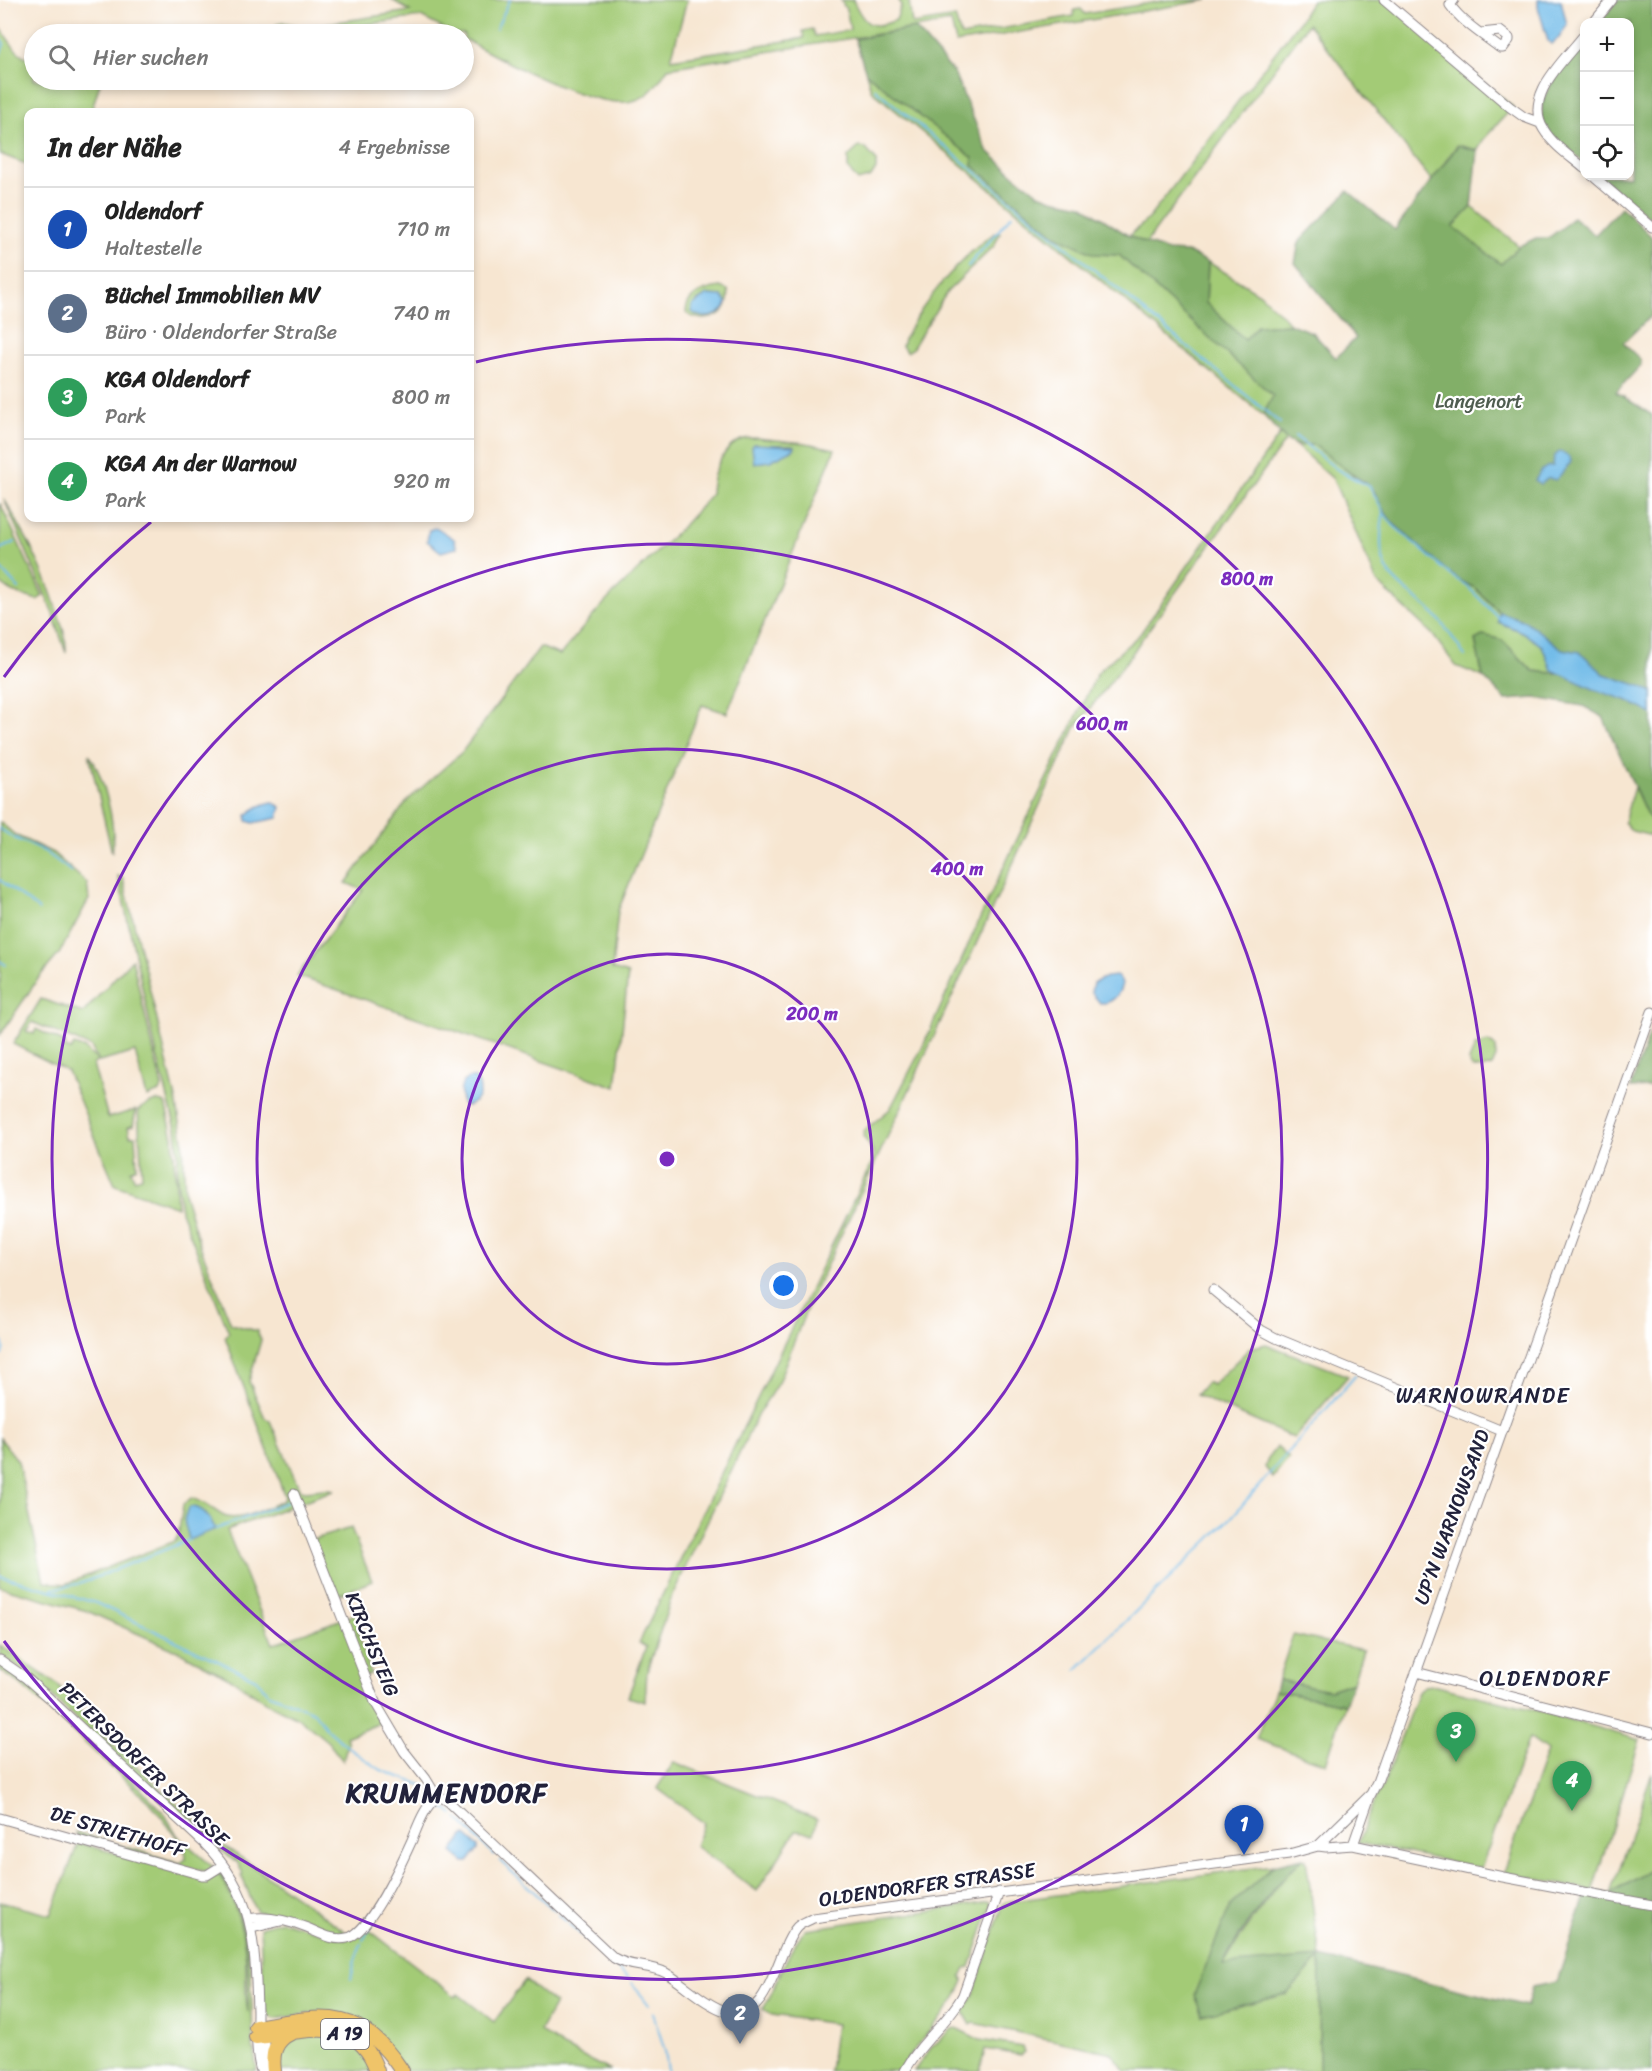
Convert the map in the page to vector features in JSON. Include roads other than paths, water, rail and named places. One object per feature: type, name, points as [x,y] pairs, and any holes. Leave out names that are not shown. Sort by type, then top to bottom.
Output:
[{"type":"highway","points":[[259,2028],[324,2018],[351,2023],[376,2037],[402,2071]]},
{"type":"highway","name":"A 19","points":[[259,2028],[296,2031],[320,2029],[348,2035],[368,2053],[377,2071]]},
{"type":"highway","name":"A 19","points":[[274,2071],[273,2057],[278,2043],[296,2031]]},
{"type":"street","points":[[1384,0],[1510,107],[1524,117],[1539,120]]},
{"type":"street","points":[[1597,18],[1612,0]]},
{"type":"street","points":[[1449,2],[1456,13],[1481,33]]},
{"type":"street","points":[[1580,40],[1542,90],[1538,108],[1539,120],[1548,136],[1580,164]]},
{"type":"street","points":[[1598,180],[1652,226]]},
{"type":"street","name":"UP’N WARNOWSAND","points":[[1318,1846],[1371,1794],[1377,1782],[1652,1012]]},
{"type":"street","points":[[1213,1290],[1262,1330],[1276,1338],[1502,1431]]},
{"type":"street","name":"KIRCHSTEIG","points":[[294,1494],[375,1702],[404,1751],[437,1797]]},
{"type":"street","name":"PETERSDORFER STRASSE","points":[[0,1660],[50,1699],[205,1844],[224,1865],[238,1890],[250,1923],[255,1948],[261,2071]]},
{"type":"street","points":[[1416,1672],[1652,1733]]},
{"type":"street","points":[[1353,1845],[1371,1794]]},
{"type":"street","points":[[250,1923],[281,1921],[299,1925],[332,1938],[345,1939],[354,1936],[365,1927],[404,1857],[426,1809],[437,1797]]},
{"type":"street","name":"OLDENDORFER STRASSE","points":[[437,1797],[449,1802],[614,1958],[625,1963],[659,1970],[712,2004],[736,2013],[744,2013],[755,2007],[765,1993],[791,1936],[797,1927],[813,1918],[1289,1854],[1318,1846]]},
{"type":"street","name":"DE STRIETHOFF","points":[[0,1818],[202,1875],[207,1875],[224,1865]]},
{"type":"street","points":[[1318,1846],[1353,1845],[1503,1877],[1652,1905]]},
{"type":"street","points":[[904,2071],[918,2049],[955,2009],[963,1995],[999,1892]]},
{"type":"street","name":"PETERSDORFER STRASSE","points":[[259,2028],[269,2071]]},
{"type":"water","points":[[1538,0],[1561,0],[1567,25],[1559,38],[1551,44],[1548,41]]},
{"type":"water","points":[[707,295],[722,296],[727,303],[721,312],[707,317],[692,312],[692,306]]},
{"type":"water","points":[[754,444],[795,446],[794,449],[770,461],[754,463],[752,447]]},
{"type":"water","points":[[1560,451],[1570,458],[1571,462],[1556,480],[1549,478],[1540,484],[1535,480],[1545,468],[1553,466],[1554,457]]},
{"type":"water","points":[[436,527],[454,539],[457,548],[441,552],[427,541],[429,530]]},
{"type":"water","points":[[1499,612],[1525,621],[1562,649],[1580,652],[1604,674],[1652,692],[1652,714],[1626,700],[1598,691],[1552,670],[1542,646],[1522,632],[1498,622]]},
{"type":"water","points":[[272,802],[281,807],[278,818],[253,823],[247,821],[247,815],[253,810]]},
{"type":"water","points":[[1117,976],[1122,983],[1117,995],[1108,1002],[1100,1003],[1091,992],[1093,983],[1106,977]]},
{"type":"water","points":[[468,1078],[475,1078],[480,1090],[478,1098],[467,1106],[463,1105],[461,1090]]},
{"type":"water","points":[[190,1507],[203,1511],[216,1529],[189,1540],[184,1520]]},
{"type":"water","points":[[466,1835],[478,1846],[478,1850],[468,1862],[464,1862],[452,1852]]},
{"type":"waterway","points":[[496,29],[510,0]]},
{"type":"waterway","points":[[0,37],[4,44],[0,55]]},
{"type":"waterway","points":[[875,89],[1280,423]]},
{"type":"waterway","points":[[968,266],[1012,215]]},
{"type":"waterway","points":[[1295,436],[1338,470],[1370,487],[1384,513],[1381,530],[1382,554],[1390,574],[1437,617],[1465,656]]},
{"type":"waterway","points":[[1384,513],[1393,525],[1452,576],[1467,586],[1499,618]]},
{"type":"waterway","points":[[0,549],[15,542]]},
{"type":"waterway","points":[[0,568],[19,589]]},
{"type":"waterway","points":[[0,829],[44,851],[72,872]]},
{"type":"waterway","points":[[0,880],[39,910]]},
{"type":"waterway","points":[[0,961],[6,965]]},
{"type":"waterway","points":[[0,1334],[4,1349],[3,1355],[0,1356]]},
{"type":"waterway","points":[[1076,1670],[1230,1519],[1356,1375]]},
{"type":"waterway","points":[[216,1529],[287,1502]]},
{"type":"waterway","points":[[53,1589],[82,1583],[189,1540]]},
{"type":"waterway","points":[[0,1576],[96,1603],[256,1679],[268,1693],[314,1712],[327,1729],[350,1749],[381,1770],[424,1786]]},
{"type":"waterway","points":[[402,1873],[431,1811],[442,1808],[453,1814]]},
{"type":"waterway","points":[[457,1818],[494,1855]]},
{"type":"waterway","points":[[500,1861],[555,1911]]},
{"type":"waterway","points":[[363,1940],[378,1914]]},
{"type":"waterway","points":[[559,1915],[566,1921]]},
{"type":"waterway","points":[[569,1924],[586,1939]]},
{"type":"waterway","points":[[590,1943],[601,1953]]},
{"type":"waterway","points":[[351,1979],[361,1944]]},
{"type":"waterway","points":[[606,1957],[609,1960]]},
{"type":"waterway","points":[[617,1968],[628,1978]]},
{"type":"waterway","points":[[632,1983],[649,2005]]},
{"type":"waterway","points":[[653,2013],[665,2051],[668,2071]]},
{"type":"place","name":"KGA Oldendorf","points":[[1456,1762]]},
{"type":"place","name":"KGA An der Warnow","points":[[1572,1811]]},
{"type":"place","name":"Oldendorf","points":[[1244,1855]]},
{"type":"place","name":"Büchel Immobilien MV","points":[[740,2044]]},
{"type":"district","name":"WARNOWRANDE","points":[[1483,1395]]},
{"type":"district","name":"OLDENDORF","points":[[1545,1678]]},
{"type":"district","name":"KRUMMENDORF","points":[[447,1793]]},
{"type":"park label","name":"Langenort","points":[[1479,401]]}]
